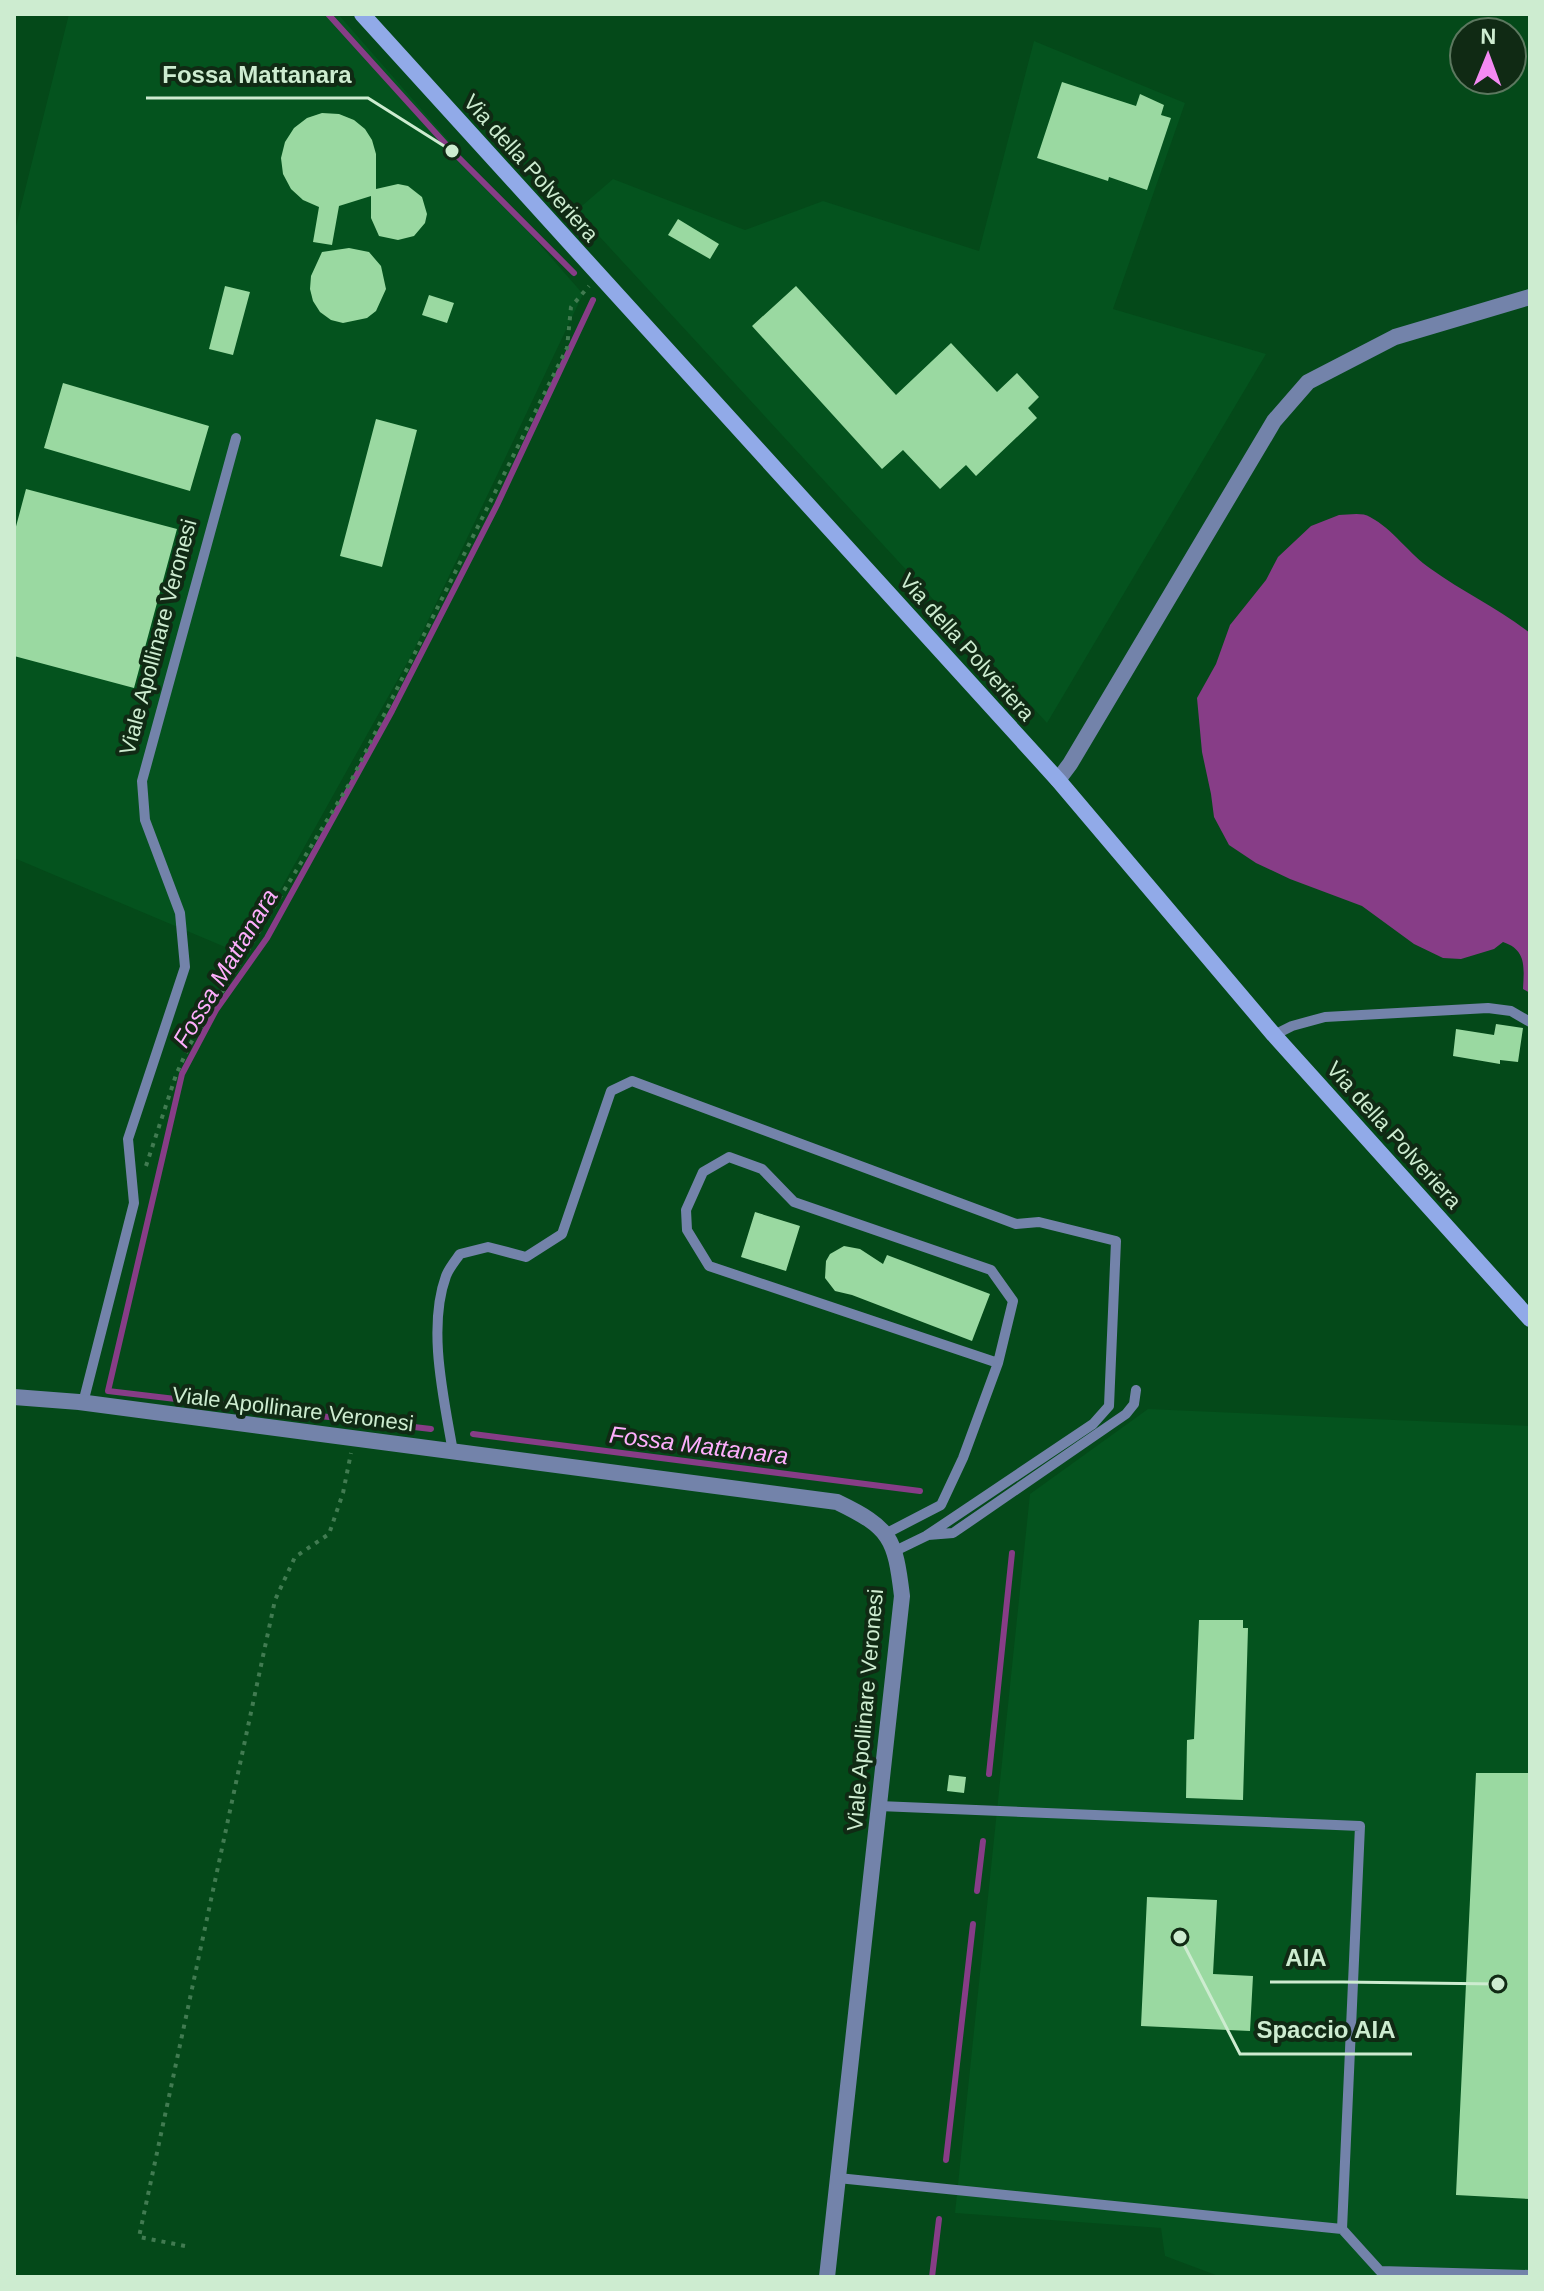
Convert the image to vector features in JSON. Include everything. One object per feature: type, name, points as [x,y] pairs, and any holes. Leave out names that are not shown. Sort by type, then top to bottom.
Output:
[{"type":"street","name":"Via della Polveriera","points":[[362,14],[1058,780],[1274,1035],[1530,1319]]},
{"type":"street","points":[[1058,780],[1274,421],[1308,382],[1395,337],[1530,297]]},
{"type":"street","name":"Viale Apollinare Veronesi","points":[[14,1397],[83,1403],[837,1502],[868,1517],[887,1533],[898,1563],[902,1596],[827,2277]]},
{"type":"lane","name":"Viale Apollinare Veronesi","points":[[83,1403],[134,1203],[128,1139],[185,967],[180,913],[145,820],[142,781],[236,438]]},
{"type":"lane","points":[[1274,1035],[1292,1026],[1325,1017],[1488,1008],[1511,1011],[1530,1022]]},
{"type":"lane","points":[[453,1452],[440,1370],[439,1312],[446,1275],[460,1254],[488,1247],[526,1257],[562,1234],[611,1091],[632,1081],[1016,1224],[1039,1222],[1116,1241],[1109,1406],[1093,1424],[926,1536],[893,1552]]},
{"type":"lane","points":[[887,1533],[941,1505],[963,1458],[998,1363],[1013,1301],[991,1270],[794,1202],[762,1169],[729,1157],[703,1172],[686,1210],[687,1230],[709,1266],[998,1363]]},
{"type":"lane","points":[[926,1536],[953,1533],[1126,1414],[1134,1404],[1136,1390]]},
{"type":"lane","points":[[879,1806],[1360,1826],[1342,2229]]},
{"type":"lane","points":[[838,2178],[1342,2229],[1380,2271],[1530,2275]]},
{"type":"path","points":[[134,1203],[176,1075],[189,1046],[351,781],[567,348],[571,307],[600,275]]},
{"type":"path","points":[[185,2246],[139,2237],[275,1600],[295,1557],[329,1534],[343,1493],[353,1439]]},
{"type":"shaded area","points":[[69,14],[338,14],[583,294],[412,654],[244,955],[14,858],[14,234]]},
{"type":"shaded area","points":[[1034,41],[1185,103],[1113,309],[1266,354],[1047,723],[576,211],[613,179],[745,230],[823,201],[979,251]]},
{"type":"shaded area","points":[[1339,515],[1370,517],[1431,569],[1530,633],[1530,993],[1523,989],[1522,961],[1511,945],[1503,942],[1494,949],[1461,959],[1443,958],[1414,944],[1362,906],[1256,863],[1229,845],[1214,817],[1202,752],[1197,698],[1216,664],[1230,625],[1266,580],[1278,557],[1311,526]]},
{"type":"shaded area","points":[[1148,1409],[1530,1426],[1530,2277],[1221,2277],[1165,2256],[1161,2228],[955,2213],[1030,1494]]},
{"type":"building","points":[[1062,82],[1136,106],[1140,94],[1164,105],[1161,115],[1171,118],[1147,190],[1037,158]]},
{"type":"building","points":[[322,113],[339,114],[365,129],[376,154],[376,189],[398,184],[408,186],[422,197],[427,214],[425,223],[414,236],[398,240],[379,236],[371,218],[371,196],[339,206],[332,245],[313,242],[319,207],[303,200],[291,189],[283,174],[281,158],[285,142],[294,128],[307,118]]},
{"type":"building","points":[[678,219],[719,244],[710,259],[668,235]]},
{"type":"building","points":[[349,248],[369,252],[381,266],[386,289],[376,311],[367,318],[343,323],[331,320],[320,312],[310,289],[311,276],[322,252]]},
{"type":"building","points":[[225,286],[250,292],[233,355],[209,349]]},
{"type":"building","points":[[796,286],[896,395],[951,343],[997,392],[1017,373],[1039,397],[1028,408],[1037,418],[976,476],[966,465],[940,489],[903,450],[882,469],[752,326]]},
{"type":"building","points":[[429,295],[454,303],[447,323],[422,315]]},
{"type":"building","points":[[63,383],[209,426],[190,491],[44,448]]},
{"type":"building","points":[[376,419],[417,430],[382,567],[340,556]]},
{"type":"building","points":[[26,489],[177,529],[134,688],[14,656],[14,534]]},
{"type":"building","points":[[1496,1024],[1523,1028],[1518,1062],[1500,1060],[1500,1064],[1453,1056],[1456,1029],[1494,1035]]},
{"type":"building","points":[[755,1212],[800,1226],[786,1271],[741,1257]]},
{"type":"building","points":[[844,1246],[860,1249],[883,1264],[887,1255],[990,1294],[972,1341],[835,1291],[825,1278],[826,1261],[830,1254]]},
{"type":"building","points":[[1199,1620],[1243,1620],[1243,1628],[1248,1628],[1243,1800],[1186,1798],[1187,1740],[1194,1739]]},
{"type":"building","points":[[1476,1773],[1530,1773],[1530,2199],[1456,2195]]},
{"type":"building","points":[[949,1775],[966,1777],[964,1793],[947,1791]]},
{"type":"building","points":[[1147,1897],[1217,1900],[1213,1974],[1253,1976],[1250,2031],[1141,2026]]},
{"type":"waterway","name":"Fossa Mattanara","points":[[328,14],[452,151],[574,273]]},
{"type":"waterway","name":"Fossa Mattanara","points":[[431,1429],[108,1391],[182,1074],[216,1010],[267,938],[392,711],[497,505],[593,300]]},
{"type":"waterway","name":"Fossa Mattanara","points":[[473,1434],[920,1491]]},
{"type":"waterway","name":"Fossa Mattanara","points":[[989,1774],[1012,1553]]},
{"type":"waterway","name":"Fossa Mattanara","points":[[977,1891],[983,1841]]},
{"type":"waterway","name":"Fossa Mattanara","points":[[946,2160],[973,1924]]},
{"type":"waterway","name":"Fossa Mattanara","points":[[932,2277],[939,2219]]},
{"type":"place","name":"Fossa Mattanara","points":[[452,151]]},
{"type":"place","name":"Spaccio AIA","points":[[1180,1937]]},
{"type":"place","name":"AIA","points":[[1498,1984]]}]
